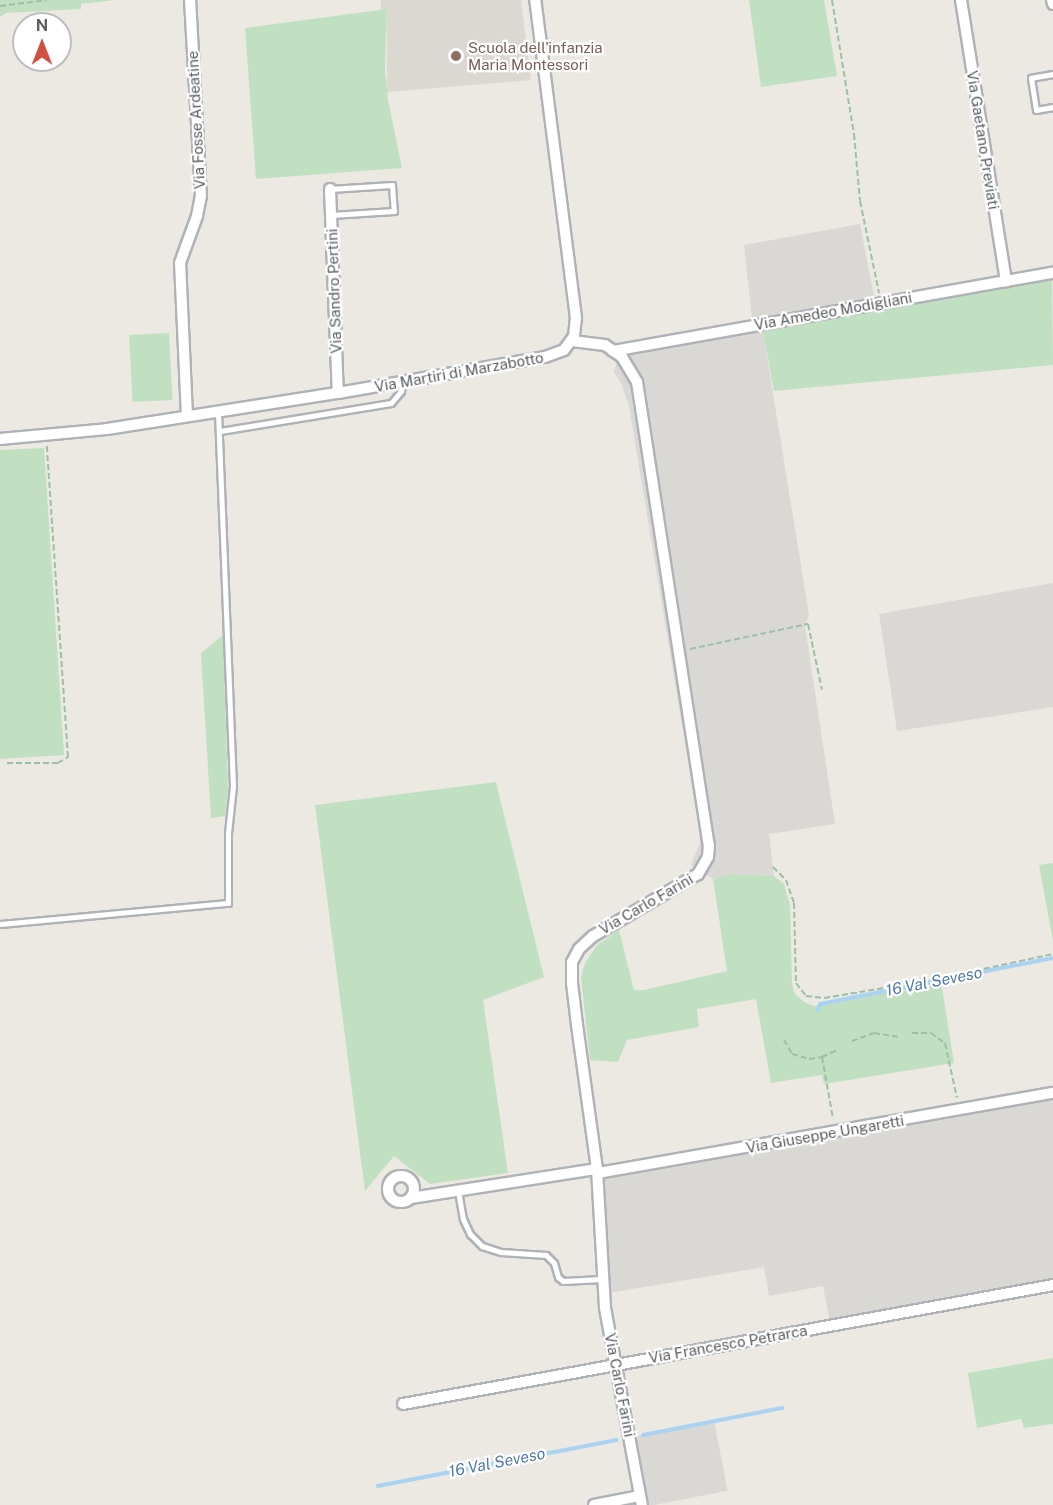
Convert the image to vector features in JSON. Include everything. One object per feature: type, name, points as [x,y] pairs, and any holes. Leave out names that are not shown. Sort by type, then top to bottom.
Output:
[{"type":"street","name":"Via Fosse Ardeatine","points":[[186,416],[180,264],[197,216],[201,196],[190,0]]},
{"type":"street","points":[[536,0],[576,318],[572,341]]},
{"type":"street","name":"Via Gaetano Previati","points":[[961,0],[1006,281]]},
{"type":"street","name":"Via Sandro Pertini","points":[[330,189],[338,393]]},
{"type":"street","name":"Via Amedeo Modigliani","points":[[613,351],[1053,273]]},
{"type":"street","name":"Via Martiri di Marzabotto","points":[[0,439],[47,436],[338,393],[545,357],[564,350],[572,341]]},
{"type":"street","name":"Via Carlo Farini","points":[[572,341],[595,342],[622,357],[633,372],[640,393],[709,845],[708,857],[698,874],[593,936],[579,949],[572,963],[577,1025],[597,1171],[605,1308],[641,1500]]},
{"type":"street","name":"Via Giuseppe Ungaretti","points":[[411,1198],[597,1171],[836,1132],[1053,1092]]},
{"type":"street","points":[[398,1177],[406,1177],[413,1184],[411,1198],[399,1202],[391,1198],[388,1190],[390,1182],[398,1177]]},
{"type":"street","name":"Via Giuseppe Ungaretti","points":[[413,1184],[441,1193]]},
{"type":"street","name":"Via Francesco Petrarca","points":[[403,1404],[1053,1286]]},
{"type":"street","points":[[594,1505],[641,1500]]},
{"type":"lane","points":[[1053,74],[1031,78],[1036,110],[1053,107]]},
{"type":"lane","points":[[330,189],[393,185],[394,211],[332,215]]},
{"type":"lane","points":[[220,431],[391,403],[401,391],[402,381]]},
{"type":"lane","points":[[0,924],[228,903],[228,833],[233,786],[218,411]]},
{"type":"lane","points":[[458,1191],[463,1219],[470,1234],[482,1246],[501,1252],[546,1255],[554,1263],[558,1277],[563,1281],[602,1279]]},
{"type":"path","points":[[0,6],[47,0]]},
{"type":"path","points":[[832,0],[854,134],[860,201],[881,302]]},
{"type":"path","points":[[7,763],[58,763],[68,757],[47,436]]},
{"type":"path","points":[[678,651],[808,624],[822,690]]},
{"type":"path","points":[[773,867],[786,880],[794,903],[796,983],[806,996],[824,998],[931,980],[1053,954]]},
{"type":"path","points":[[852,1041],[874,1033],[898,1037]]},
{"type":"path","points":[[912,1033],[931,1033],[945,1043],[959,1110]]},
{"type":"path","points":[[784,1040],[789,1052],[809,1059],[822,1057],[837,1050]]},
{"type":"path","points":[[822,1057],[836,1132]]},
{"type":"shaded area","name":"Scuola dell'infanzia Maria Montessori","points":[[381,0],[521,0],[531,80],[387,92],[387,10],[381,10]]},
{"type":"shaded area","points":[[860,224],[876,307],[763,332],[809,615],[805,626],[835,824],[769,834],[774,876],[732,874],[713,879],[691,865],[700,843],[699,828],[629,406],[621,383],[614,372],[620,353],[753,328],[744,245]]},
{"type":"shaded area","points":[[1053,583],[1053,707],[897,731],[879,614]]},
{"type":"shaded area","points":[[1053,1095],[1053,1283],[830,1323],[823,1286],[769,1296],[764,1267],[608,1293],[601,1178]]},
{"type":"shaded area","points":[[714,1421],[728,1491],[649,1505],[635,1436]]},
{"type":"green space","points":[[0,0],[115,0],[81,4],[81,9],[12,12],[0,17]]},
{"type":"green space","points":[[749,0],[824,0],[837,76],[761,87]]},
{"type":"green space","points":[[387,9],[385,70],[388,100],[402,168],[256,179],[245,28]]},
{"type":"green space","points":[[1052,277],[1053,365],[774,391],[763,332],[887,305]]},
{"type":"green space","points":[[169,333],[173,400],[133,402],[129,335]]},
{"type":"green space","points":[[44,448],[64,755],[0,759],[0,450]]},
{"type":"green space","points":[[223,635],[228,788],[225,816],[211,818],[201,653]]},
{"type":"green space","points":[[496,782],[544,977],[483,1000],[508,1173],[430,1184],[394,1156],[365,1191],[315,805]]},
{"type":"green space","points":[[1053,863],[1053,941],[1039,865]]},
{"type":"green space","points":[[732,874],[774,876],[784,884],[790,905],[792,984],[795,994],[804,1002],[814,1006],[941,981],[954,1063],[824,1084],[822,1075],[771,1083],[756,999],[697,1009],[699,1027],[627,1040],[618,1062],[590,1060],[581,977],[585,963],[597,945],[619,930],[634,990],[644,990],[727,971],[713,879]]},
{"type":"green space","points":[[1053,1358],[1053,1424],[1024,1428],[1021,1419],[977,1428],[968,1373]]},
{"type":"waterway","name":"16 Val Seveso","points":[[818,1010],[820,1004],[1053,958]]},
{"type":"waterway","name":"16 Val Seveso","points":[[643,1435],[782,1408]]},
{"type":"waterway","name":"16 Val Seveso","points":[[378,1486],[617,1440]]},
{"type":"place","name":"Scuola dell'infanzia Maria Montessori","points":[[456,56]]}]
